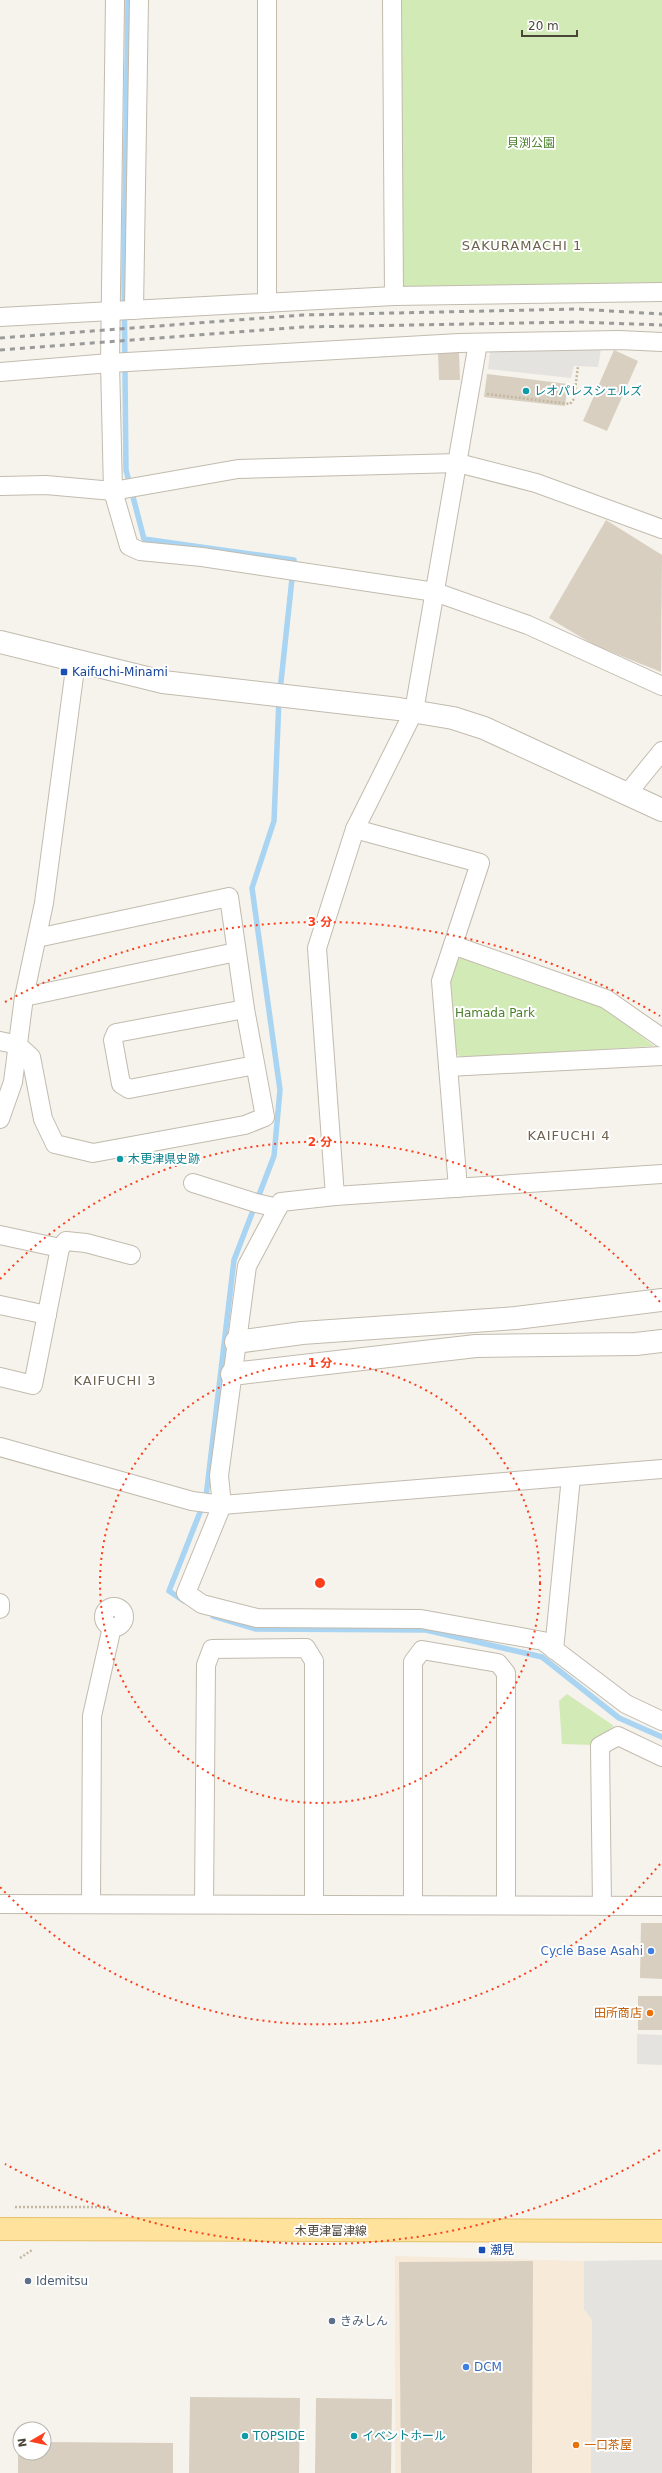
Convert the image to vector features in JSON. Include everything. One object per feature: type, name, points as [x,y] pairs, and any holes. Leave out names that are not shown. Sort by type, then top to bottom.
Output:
[{"type":"main road","name":"木更津富津線","points":[[0,2229],[662,2231]]},
{"type":"street","points":[[115,0],[110,363],[113,491],[129,546],[140,551],[202,556],[435,592],[528,625],[662,686]]},
{"type":"street","points":[[134,310],[139,0]]},
{"type":"street","points":[[267,0],[267,303]]},
{"type":"street","points":[[392,0],[394,296]]},
{"type":"street","points":[[0,317],[394,296],[662,292]]},
{"type":"street","points":[[0,372],[110,363],[478,344],[619,340],[662,342]]},
{"type":"street","points":[[335,1196],[317,948],[355,829],[414,712],[478,344]]},
{"type":"street","points":[[0,486],[46,485],[113,491],[238,469],[458,463],[536,484],[662,529]]},
{"type":"street","points":[[0,642],[163,682],[453,718],[484,728],[662,810]]},
{"type":"street","points":[[0,1119],[13,1082],[24,997],[44,903],[76,661]]},
{"type":"street","points":[[627,794],[662,751]]},
{"type":"street","points":[[355,829],[480,863],[441,981],[458,1188]]},
{"type":"street","points":[[0,1041],[18,1045],[31,1057],[42,1119],[55,1144],[93,1153],[245,1125],[265,1117],[244,1010],[229,897],[37,938]]},
{"type":"street","points":[[453,945],[606,999],[662,1038]]},
{"type":"street","points":[[24,997],[236,952]]},
{"type":"street","points":[[244,1010],[116,1033],[113,1040],[117,1062],[122,1084],[129,1089],[255,1065]]},
{"type":"street","points":[[448,1067],[662,1056]]},
{"type":"street","points":[[662,1174],[335,1196],[281,1202],[247,1266],[219,1476],[222,1505],[186,1593],[202,1604],[257,1618],[421,1619],[543,1641],[626,1704],[662,1721]]},
{"type":"street","points":[[193,1183],[256,1203],[278,1208]]},
{"type":"street","points":[[0,1234],[60,1248]]},
{"type":"street","points":[[0,1377],[33,1385],[60,1248],[66,1242],[86,1243],[131,1255]]},
{"type":"street","points":[[236,1342],[302,1333],[516,1318],[662,1300]]},
{"type":"street","points":[[0,1305],[47,1315]]},
{"type":"street","points":[[232,1374],[476,1346],[636,1344],[662,1341]]},
{"type":"street","points":[[0,1447],[192,1501],[222,1505],[662,1469]]},
{"type":"street","points":[[554,1650],[571,1477]]},
{"type":"street","points":[[0,1603],[0,1609]]},
{"type":"street","points":[[91,1904],[92,1716],[112,1627]]},
{"type":"street","points":[[204,1904],[206,1665],[210,1654],[212,1649],[306,1648],[314,1661],[314,1905]]},
{"type":"street","points":[[413,1905],[414,1662],[422,1650],[498,1663],[506,1673],[506,1904]]},
{"type":"street","points":[[602,1906],[600,1746],[618,1736],[662,1757]]},
{"type":"street","points":[[0,1904],[506,1904],[662,1906]]},
{"type":"path","points":[[484,393],[570,404],[574,399],[578,366]]},
{"type":"shaded area","points":[[601,349],[598,367],[574,366],[571,378],[488,369],[490,352]]},
{"type":"shaded area","points":[[637,2034],[662,2035],[662,2065],[637,2064]]},
{"type":"shaded area","points":[[395,2256],[584,2261],[662,2260],[662,2473],[395,2473]]},
{"type":"shaded area","points":[[662,2260],[662,2473],[591,2473],[592,2320],[584,2309],[584,2261]]},
{"type":"green space","name":"貝渕公園","points":[[400,0],[662,0],[662,287],[400,292]]},
{"type":"green space","name":"Hamada Park","points":[[464,956],[606,1009],[654,1046],[463,1058],[456,1054],[448,984],[456,960]]},
{"type":"green space","points":[[567,1694],[614,1726],[598,1737],[593,1745],[562,1744],[559,1701]]},
{"type":"building","points":[[614,350],[638,361],[607,431],[583,421]]},
{"type":"building","points":[[438,353],[459,353],[460,380],[439,380]]},
{"type":"building","name":"レオパレスシェルズ","points":[[487,374],[568,384],[565,406],[484,397]]},
{"type":"building","points":[[606,520],[662,555],[661,672],[594,645],[549,618]]},
{"type":"building","name":"Cycle Base Asahi","points":[[641,1923],[662,1923],[662,1979],[640,1978]]},
{"type":"building","name":"田所商店","points":[[638,1996],[662,1996],[662,2030],[638,2030]]},
{"type":"building","name":"DCM","points":[[533,2261],[532,2473],[401,2473],[399,2262]]},
{"type":"building","name":"TOPSIDE","points":[[190,2397],[300,2398],[299,2473],[189,2473]]},
{"type":"building","name":"イベントホール","points":[[316,2398],[392,2399],[391,2473],[315,2473]]},
{"type":"building","points":[[52,2442],[173,2443],[173,2473],[18,2473],[18,2461],[52,2461]]},
{"type":"waterway","points":[[128,0],[124,273],[126,470],[144,539],[294,560],[280,691]]},
{"type":"waterway","points":[[184,1601],[169,1591],[206,1497],[234,1260],[274,1156],[280,1090],[252,888],[274,821],[279,699]]},
{"type":"waterway","points":[[213,1616],[256,1629],[426,1630],[542,1657],[619,1718],[662,1737]]},
{"type":"railway","points":[[0,338],[303,315],[577,309],[662,314]]},
{"type":"railway","points":[[0,350],[303,327],[576,322],[662,325]]},
{"type":"place","name":"レオパレスシェルズ","points":[[526,391]]},
{"type":"place","name":"Kaifuchi-Minami","points":[[64,672]]},
{"type":"place","name":"木更津県史跡","points":[[120,1159]]},
{"type":"place","name":"Cycle Base Asahi","points":[[651,1951]]},
{"type":"place","name":"田所商店","points":[[650,2013]]},
{"type":"place","name":"潮見","points":[[482,2250]]},
{"type":"place","name":"Idemitsu","points":[[28,2281]]},
{"type":"place","name":"きみしん","points":[[332,2321]]},
{"type":"place","name":"DCM","points":[[466,2367]]},
{"type":"place","name":"TOPSIDE","points":[[245,2436]]},
{"type":"place","name":"イベントホール","points":[[354,2436]]},
{"type":"place","name":"一口茶屋","points":[[576,2445]]},
{"type":"district","name":"SAKURAMACHI 1","points":[[522,245]]},
{"type":"district","name":"KAIFUCHI 4","points":[[569,1135]]},
{"type":"district","name":"KAIFUCHI 3","points":[[115,1380]]}]
